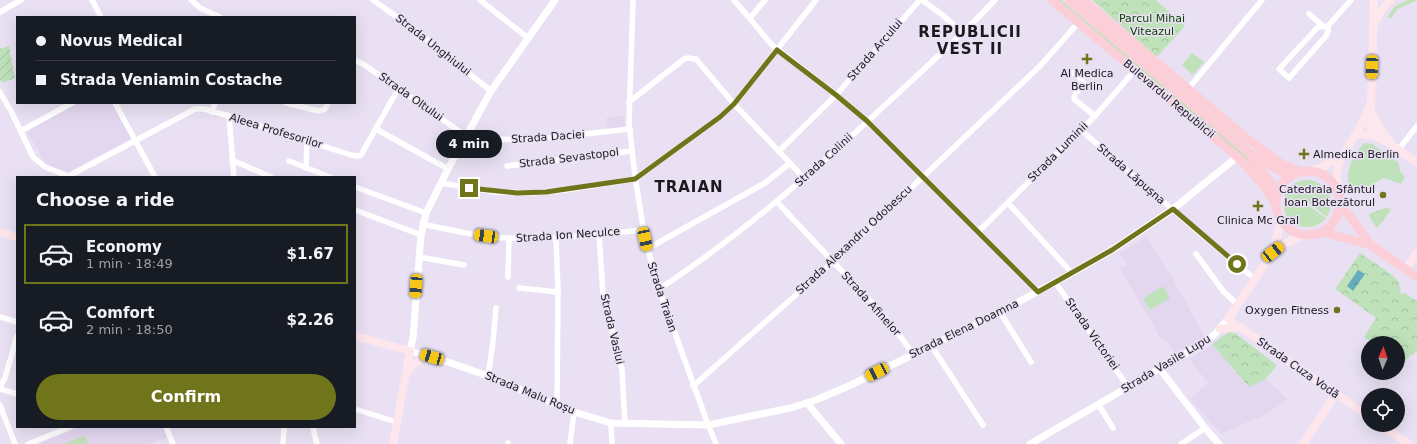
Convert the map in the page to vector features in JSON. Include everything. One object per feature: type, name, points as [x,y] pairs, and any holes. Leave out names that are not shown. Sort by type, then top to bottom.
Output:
[{"type":"main road","name":"Bulevardul Republicii","points":[[1052,0],[1237,157],[1262,183],[1276,206]]},
{"type":"main road","name":"Bulevardul Republicii","points":[[1069,0],[1248,152],[1290,177]]},
{"type":"main road","name":"Bulevardul Republicii","points":[[1083,0],[1271,157],[1283,165],[1307,171]]},
{"type":"main road","points":[[1369,0],[1374,10]]},
{"type":"main road","points":[[1374,0],[1370,101],[1371,110],[1374,119],[1396,148]]},
{"type":"main road","points":[[1374,25],[1380,12],[1392,0]]},
{"type":"main road","points":[[1344,153],[1324,166],[1290,177],[1280,187],[1277,194],[1276,206],[1281,220],[1287,227],[1295,232],[1316,234],[1329,227],[1335,220],[1340,203],[1337,183],[1338,167],[1344,153],[1366,116],[1370,101]]},
{"type":"main road","points":[[1366,116],[1370,127],[1377,137]]},
{"type":"main road","points":[[1356,134],[1365,134],[1377,137],[1417,163]]},
{"type":"main road","name":"Bulevardul Republicii","points":[[1248,152],[1267,177],[1277,194]]},
{"type":"main road","points":[[1307,171],[1324,176],[1334,185],[1338,192]]},
{"type":"main road","points":[[1340,203],[1371,245],[1417,277]]},
{"type":"main road","name":"Strada Vasile Lupu","points":[[1228,319],[1273,252],[1281,220]]},
{"type":"main road","points":[[0,232],[16,237]]},
{"type":"main road","points":[[1322,232],[1371,245]]},
{"type":"main road","name":"Strada Vasile Lupu","points":[[1273,252],[1286,243],[1304,234]]},
{"type":"main road","points":[[1406,269],[1417,253]]},
{"type":"main road","points":[[1220,329],[1240,327],[1236,306]]},
{"type":"main road","name":"Strada Cuza Vodă","points":[[1228,319],[1361,411]]},
{"type":"main road","name":"Strada Malu Roșu","points":[[356,336],[410,351]]},
{"type":"main road","points":[[393,444],[410,351]]},
{"type":"main road","points":[[405,378],[409,369],[417,361],[432,357]]},
{"type":"main road","points":[[1303,444],[1336,394]]},
{"type":"main road","points":[[1391,432],[1409,444]]},
{"type":"street","points":[[0,12],[21,0]]},
{"type":"street","points":[[92,0],[100,16]]},
{"type":"street","points":[[191,0],[200,8],[218,16]]},
{"type":"street","name":"Strada Unghiului","points":[[373,0],[411,26],[492,91]]},
{"type":"street","points":[[480,0],[528,38]]},
{"type":"street","points":[[410,351],[422,224],[426,213],[448,169],[492,91],[555,0]]},
{"type":"street","name":"Strada Traian","points":[[633,0],[629,102],[630,129],[635,179],[643,230],[658,290],[716,444]]},
{"type":"street","points":[[734,0],[777,50],[836,95],[867,121],[1038,292]]},
{"type":"street","points":[[750,18],[765,0]]},
{"type":"street","points":[[441,183],[495,192],[531,193],[566,190],[635,179],[720,117],[734,104],[816,0]]},
{"type":"street","points":[[921,0],[944,16],[963,34]]},
{"type":"street","name":"Strada Arcului","points":[[779,151],[836,95],[921,0]]},
{"type":"street","name":"Strada Colinii","points":[[658,290],[716,250],[777,202],[963,34],[995,0]]},
{"type":"street","points":[[1188,88],[1262,0]]},
{"type":"street","points":[[1308,14],[1325,26],[1328,31],[1326,36],[1289,78],[1280,69],[1318,27],[1325,26],[1351,0]]},
{"type":"street","name":"Strada Alexandru Odobescu","points":[[693,386],[833,262],[922,176],[1041,65],[1078,23]]},
{"type":"street","points":[[629,102],[684,59],[696,59],[734,104],[804,178]]},
{"type":"street","name":"Strada Oltului","points":[[356,61],[466,136]]},
{"type":"street","name":"Strada Luminii","points":[[978,232],[1095,116],[1135,70]]},
{"type":"street","points":[[1073,73],[1081,79],[1083,83],[1074,95],[1074,99],[1095,116]]},
{"type":"street","points":[[398,89],[376,129],[448,169]]},
{"type":"street","points":[[0,92],[39,163],[66,176]]},
{"type":"street","points":[[21,131],[70,104]]},
{"type":"street","points":[[116,104],[154,176]]},
{"type":"street","points":[[212,112],[215,104]]},
{"type":"street","points":[[290,104],[322,111],[328,104]]},
{"type":"street","name":"Aleea Profesorilor","points":[[70,176],[195,109],[204,109],[229,116],[359,156],[376,129]]},
{"type":"street","points":[[229,116],[234,176]]},
{"type":"street","points":[[1396,148],[1417,126]]},
{"type":"street","name":"Strada Daciei","points":[[466,136],[495,139],[531,140],[630,129]]},
{"type":"street","name":"Strada Lăpușna","points":[[1081,130],[1255,279]]},
{"type":"street","points":[[306,168],[307,140]]},
{"type":"street","name":"Strada Sevastopol","points":[[507,166],[632,151]]},
{"type":"street","name":"Strada Elena Doamna","points":[[708,425],[808,403],[853,384],[1000,312],[1112,250],[1173,209],[1237,157]]},
{"type":"street","points":[[232,160],[268,176]]},
{"type":"street","points":[[289,161],[327,176]]},
{"type":"street","points":[[647,249],[765,182],[790,163]]},
{"type":"street","points":[[251,169],[251,176]]},
{"type":"street","points":[[356,187],[426,213]]},
{"type":"street","name":"Strada Afinelor","points":[[777,202],[881,314],[913,354]]},
{"type":"street","points":[[1008,203],[1072,273]]},
{"type":"street","points":[[356,210],[421,235]]},
{"type":"street","name":"Strada Ion Neculce","points":[[422,224],[474,235],[509,238],[556,237],[643,230]]},
{"type":"street","name":"Strada Vaslui","points":[[600,234],[603,294],[622,370],[625,424]]},
{"type":"street","points":[[556,237],[558,292],[557,405]]},
{"type":"street","points":[[508,277],[509,238]]},
{"type":"street","points":[[1196,254],[1236,306]]},
{"type":"street","points":[[419,257],[464,265]]},
{"type":"street","name":"Strada Victoriei","points":[[1055,282],[1128,387]]},
{"type":"street","points":[[519,288],[558,292]]},
{"type":"street","points":[[488,376],[496,308]]},
{"type":"street","points":[[1000,312],[1031,362]]},
{"type":"street","points":[[0,317],[16,322]]},
{"type":"street","name":"Strada Vasile Lupu","points":[[1030,444],[1202,344],[1220,329],[1228,319]]},
{"type":"street","points":[[16,340],[5,378],[0,388],[16,394]]},
{"type":"street","points":[[931,345],[983,425]]},
{"type":"street","name":"Strada Malu Roșu","points":[[410,351],[488,376],[574,412],[611,423],[708,425]]},
{"type":"street","points":[[1160,369],[1219,444]]},
{"type":"street","points":[[808,403],[841,444]]},
{"type":"street","points":[[1098,404],[1113,428]]},
{"type":"street","points":[[0,405],[15,444]]},
{"type":"street","points":[[356,409],[396,422]]},
{"type":"street","points":[[570,444],[574,412]]},
{"type":"street","points":[[611,423],[612,444]]},
{"type":"street","points":[[28,444],[68,428]]},
{"type":"street","points":[[166,428],[173,444]]},
{"type":"street","points":[[283,444],[284,428]]},
{"type":"street","points":[[313,428],[317,444]]},
{"type":"street","points":[[1181,444],[1205,428]]},
{"type":"shaded area","points":[[75,104],[114,104],[132,138],[68,172],[46,164],[26,130]]},
{"type":"shaded area","points":[[624,115],[625,128],[608,130],[606,118]]},
{"type":"shaded area","points":[[1146,237],[1173,279],[1205,337],[1175,353],[1166,340],[1160,337],[1120,269],[1127,264],[1119,253]]},
{"type":"shaded area","points":[[1212,344],[1248,386],[1266,379],[1288,399],[1266,414],[1221,434],[1190,399],[1208,383],[1189,359]]},
{"type":"shaded area","points":[[78,428],[164,428],[169,437],[148,444],[41,443]]},
{"type":"green space","points":[[1055,0],[1061,0],[1168,90],[1166,93]]},
{"type":"green space","name":"Parcul Mihai Viteazul","points":[[1092,0],[1156,0],[1185,26],[1157,57]]},
{"type":"green space","points":[[1408,0],[1417,0],[1398,9],[1391,18],[1387,18],[1394,7]]},
{"type":"green space","points":[[9,46],[15,78],[3,83],[0,79],[0,49]]},
{"type":"green space","points":[[1192,53],[1204,62],[1193,75],[1182,65]]},
{"type":"green space","points":[[1173,93],[1244,153],[1268,185],[1170,96]]},
{"type":"green space","points":[[1365,143],[1372,144],[1399,163],[1400,171],[1405,177],[1401,184],[1384,178],[1364,189],[1350,188],[1348,176],[1353,158]]},
{"type":"green space","points":[[1310,180],[1322,185],[1326,189],[1329,194],[1331,205],[1327,217],[1306,200],[1303,204],[1307,207],[1309,206],[1326,218],[1318,225],[1307,227],[1297,225],[1289,220],[1285,212],[1284,203],[1285,194],[1290,187],[1299,182]]},
{"type":"green space","points":[[1387,207],[1391,210],[1377,228],[1369,214]]},
{"type":"green space","points":[[1360,253],[1391,274],[1399,282],[1401,294],[1405,293],[1417,301],[1417,353],[1415,352],[1413,355],[1411,354],[1405,362],[1405,336],[1365,336],[1376,318],[1335,289]]},
{"type":"green space","points":[[1163,286],[1170,298],[1150,310],[1143,299]]},
{"type":"green space","points":[[1229,332],[1235,333],[1277,365],[1266,379],[1249,387],[1212,344]]},
{"type":"green space","points":[[85,436],[88,444],[63,444]]},
{"type":"water","points":[[1358,270],[1365,274],[1353,291],[1347,286]]},
{"type":"place","name":"Al Medica Berlin","points":[[1087,59]]},
{"type":"place","name":"Almedica Berlin","points":[[1304,154]]},
{"type":"place","name":"Catedrala Sfântul Ioan Botezătorul","points":[[1383,195]]},
{"type":"place","name":"Clinica Mc Gral","points":[[1258,206]]},
{"type":"place","name":"Oxygen Fitness","points":[[1337,310]]},
{"type":"district","name":"REPUBLICII VEST II","points":[[970,40]]},
{"type":"district","name":"TRAIAN","points":[[689,187]]},
{"type":"route","points":[[469,188],[495,192],[546,192],[635,179],[720,117],[734,104],[777,50],[836,95],[879,132],[1038,292],[1112,250],[1173,209],[1237,264]]}]
